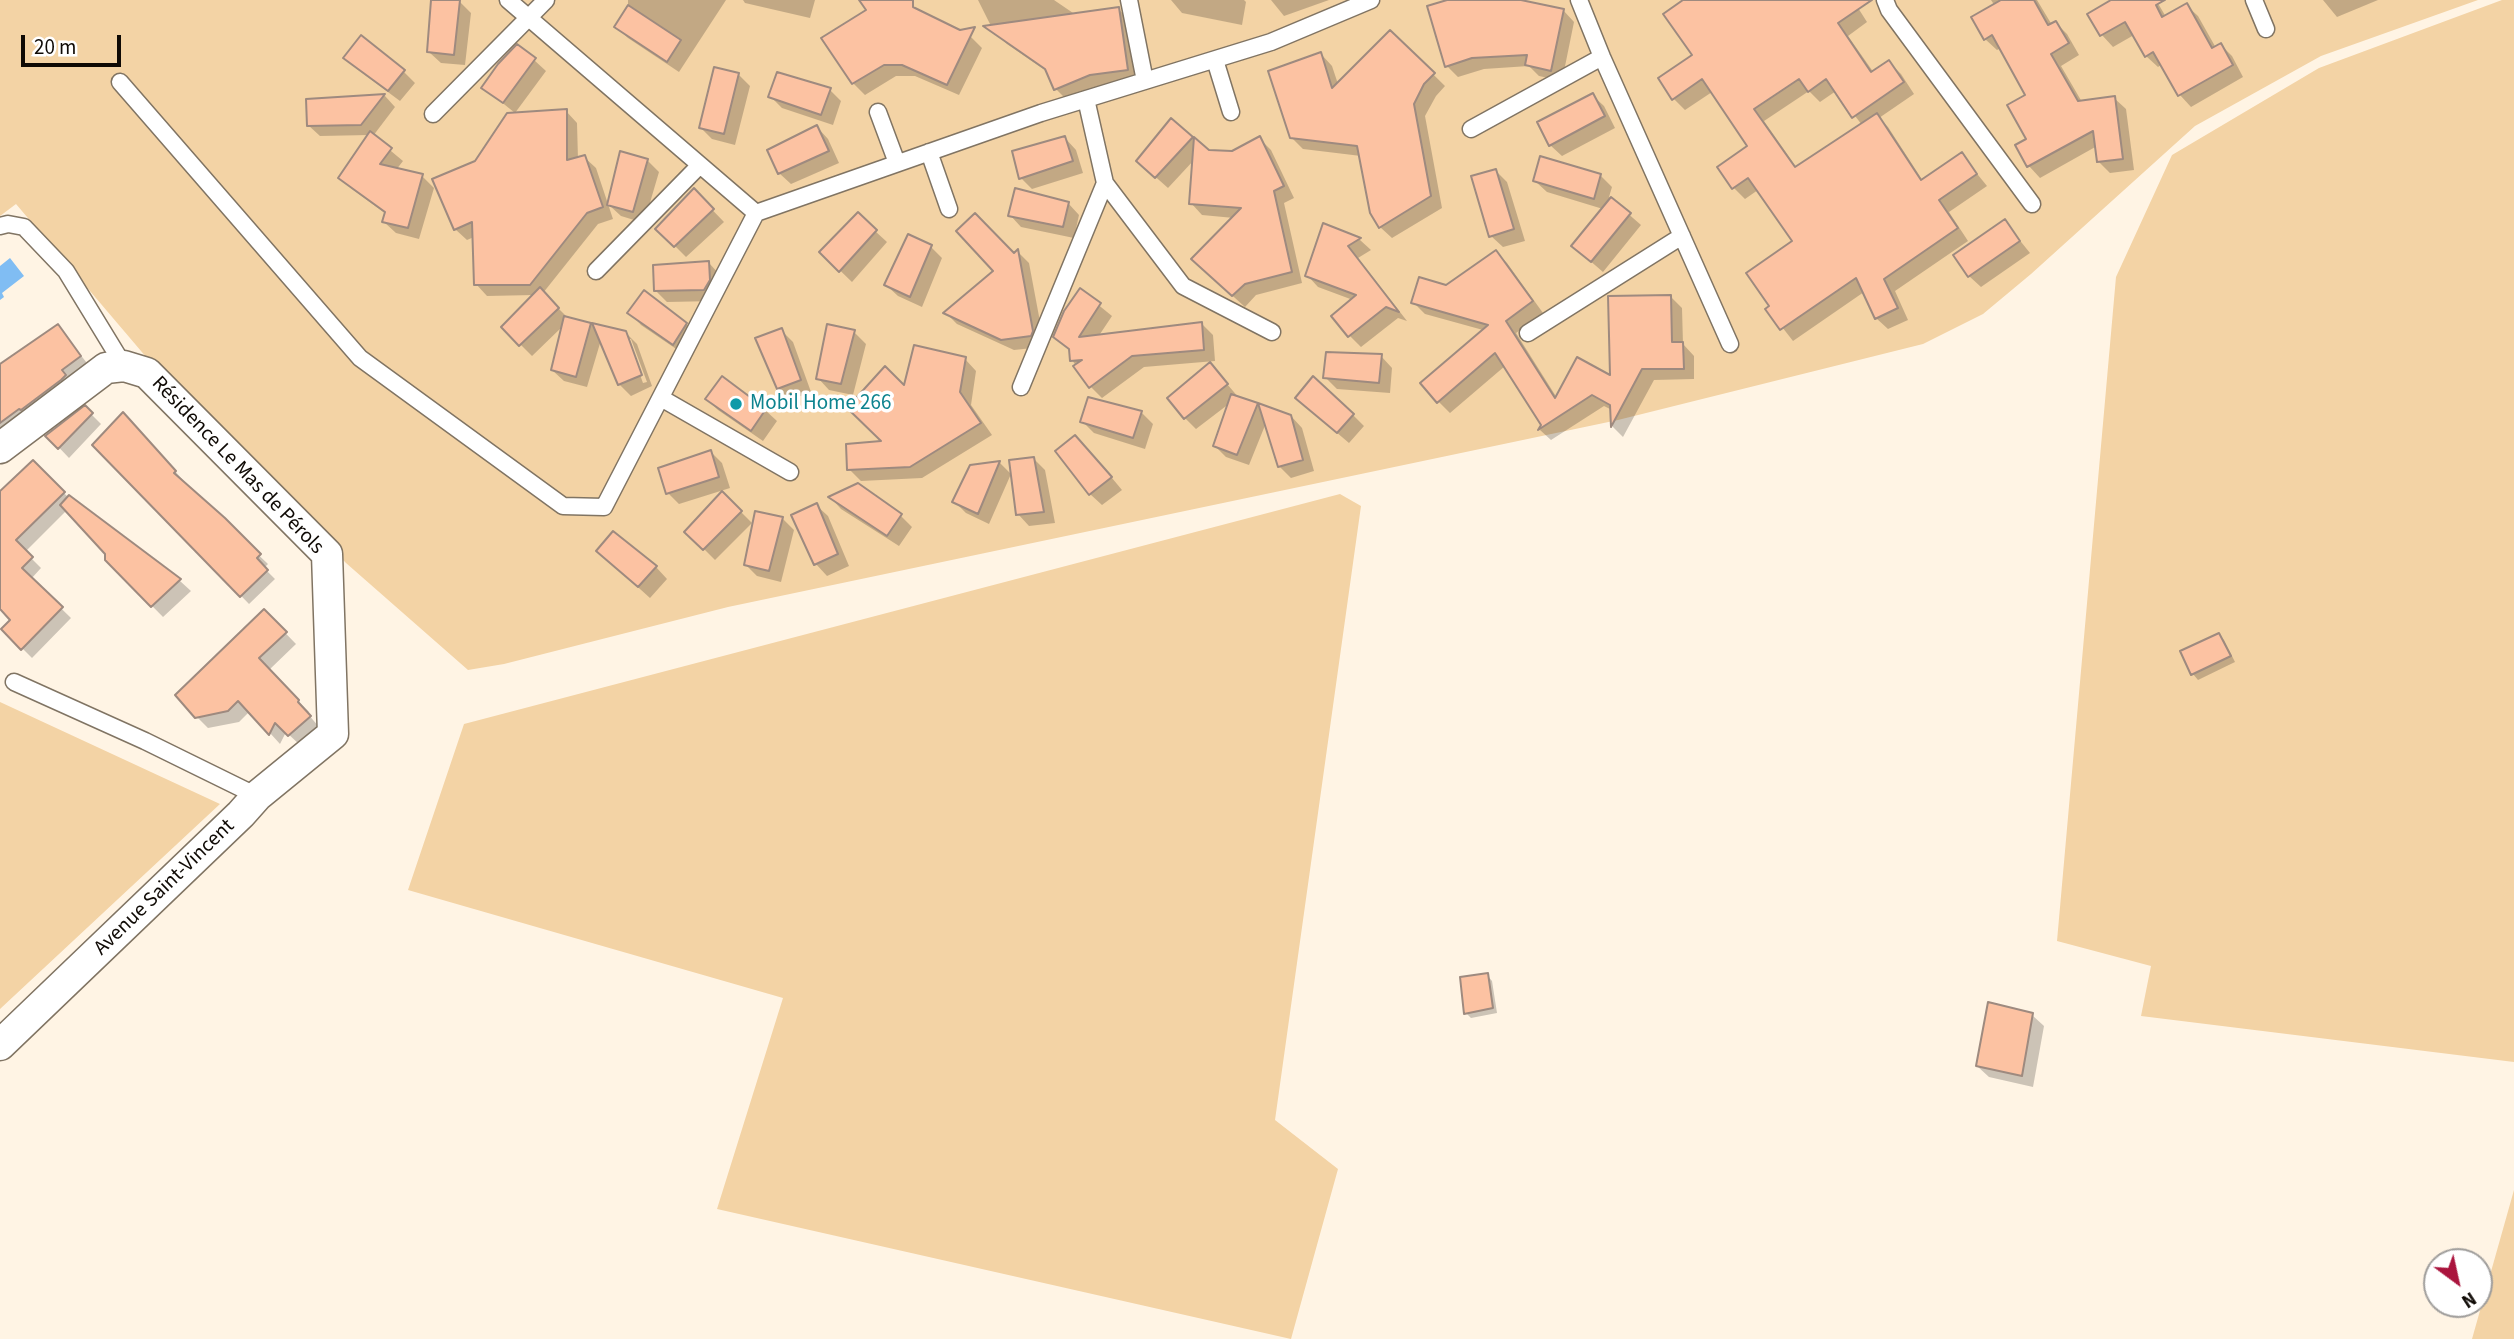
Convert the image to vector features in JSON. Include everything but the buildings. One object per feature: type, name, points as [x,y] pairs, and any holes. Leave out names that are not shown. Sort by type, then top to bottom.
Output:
[{"type":"street","points":[[0,448],[106,368],[124,366]]},
{"type":"street","name":"Résidence Le Mas de Pérols","points":[[124,366],[147,373],[327,554],[333,734]]},
{"type":"street","name":"Avenue Saint-Vincent","points":[[0,1045],[257,796],[333,734]]},
{"type":"lane","points":[[508,0],[756,213]]},
{"type":"lane","points":[[433,114],[546,0]]},
{"type":"lane","points":[[1129,0],[1145,81]]},
{"type":"lane","points":[[120,82],[360,358],[563,506],[604,507],[756,213],[1086,99],[1272,42],[1371,0]]},
{"type":"lane","points":[[1579,0],[1730,344]]},
{"type":"lane","points":[[1885,0],[1889,10],[2032,204]]},
{"type":"lane","points":[[2254,0],[2266,29]]},
{"type":"lane","points":[[1471,129],[1602,57]]},
{"type":"lane","points":[[1214,60],[1231,112]]},
{"type":"lane","points":[[1086,99],[1105,183],[1183,286],[1272,332]]},
{"type":"lane","points":[[878,112],[897,163]]},
{"type":"lane","points":[[929,152],[950,209]]},
{"type":"lane","points":[[596,271],[700,164]]},
{"type":"lane","points":[[1021,387],[1105,183]]},
{"type":"lane","points":[[0,226],[24,226],[66,271],[124,366]]},
{"type":"lane","points":[[1528,333],[1682,236]]},
{"type":"lane","points":[[661,398],[790,472]]},
{"type":"lane","points":[[13,682],[145,741],[257,796]]},
{"type":"shaded area","points":[[0,0],[2478,0],[2321,56],[2195,126],[1983,314],[1923,344],[1618,420],[728,607],[504,664],[468,670],[346,563],[158,371],[16,204],[0,216]]},
{"type":"shaded area","points":[[2502,0],[2514,0],[2514,1062],[2141,1016],[2151,966],[2057,941],[2116,277],[2172,155],[2319,68]]},
{"type":"shaded area","points":[[1340,494],[1361,506],[1275,1120],[1338,1169],[1291,1339],[717,1209],[783,998],[408,890],[464,724]]},
{"type":"shaded area","points":[[0,702],[220,804],[0,1009]]},
{"type":"shaded area","points":[[2514,1190],[2514,1339],[2472,1339],[2478,1318],[2493,1318],[2493,1264]]},
{"type":"water","points":[[10,258],[24,276],[2,293],[4,297],[0,300],[0,266]]},
{"type":"place","name":"Mobil Home 266","points":[[736,404]]}]
